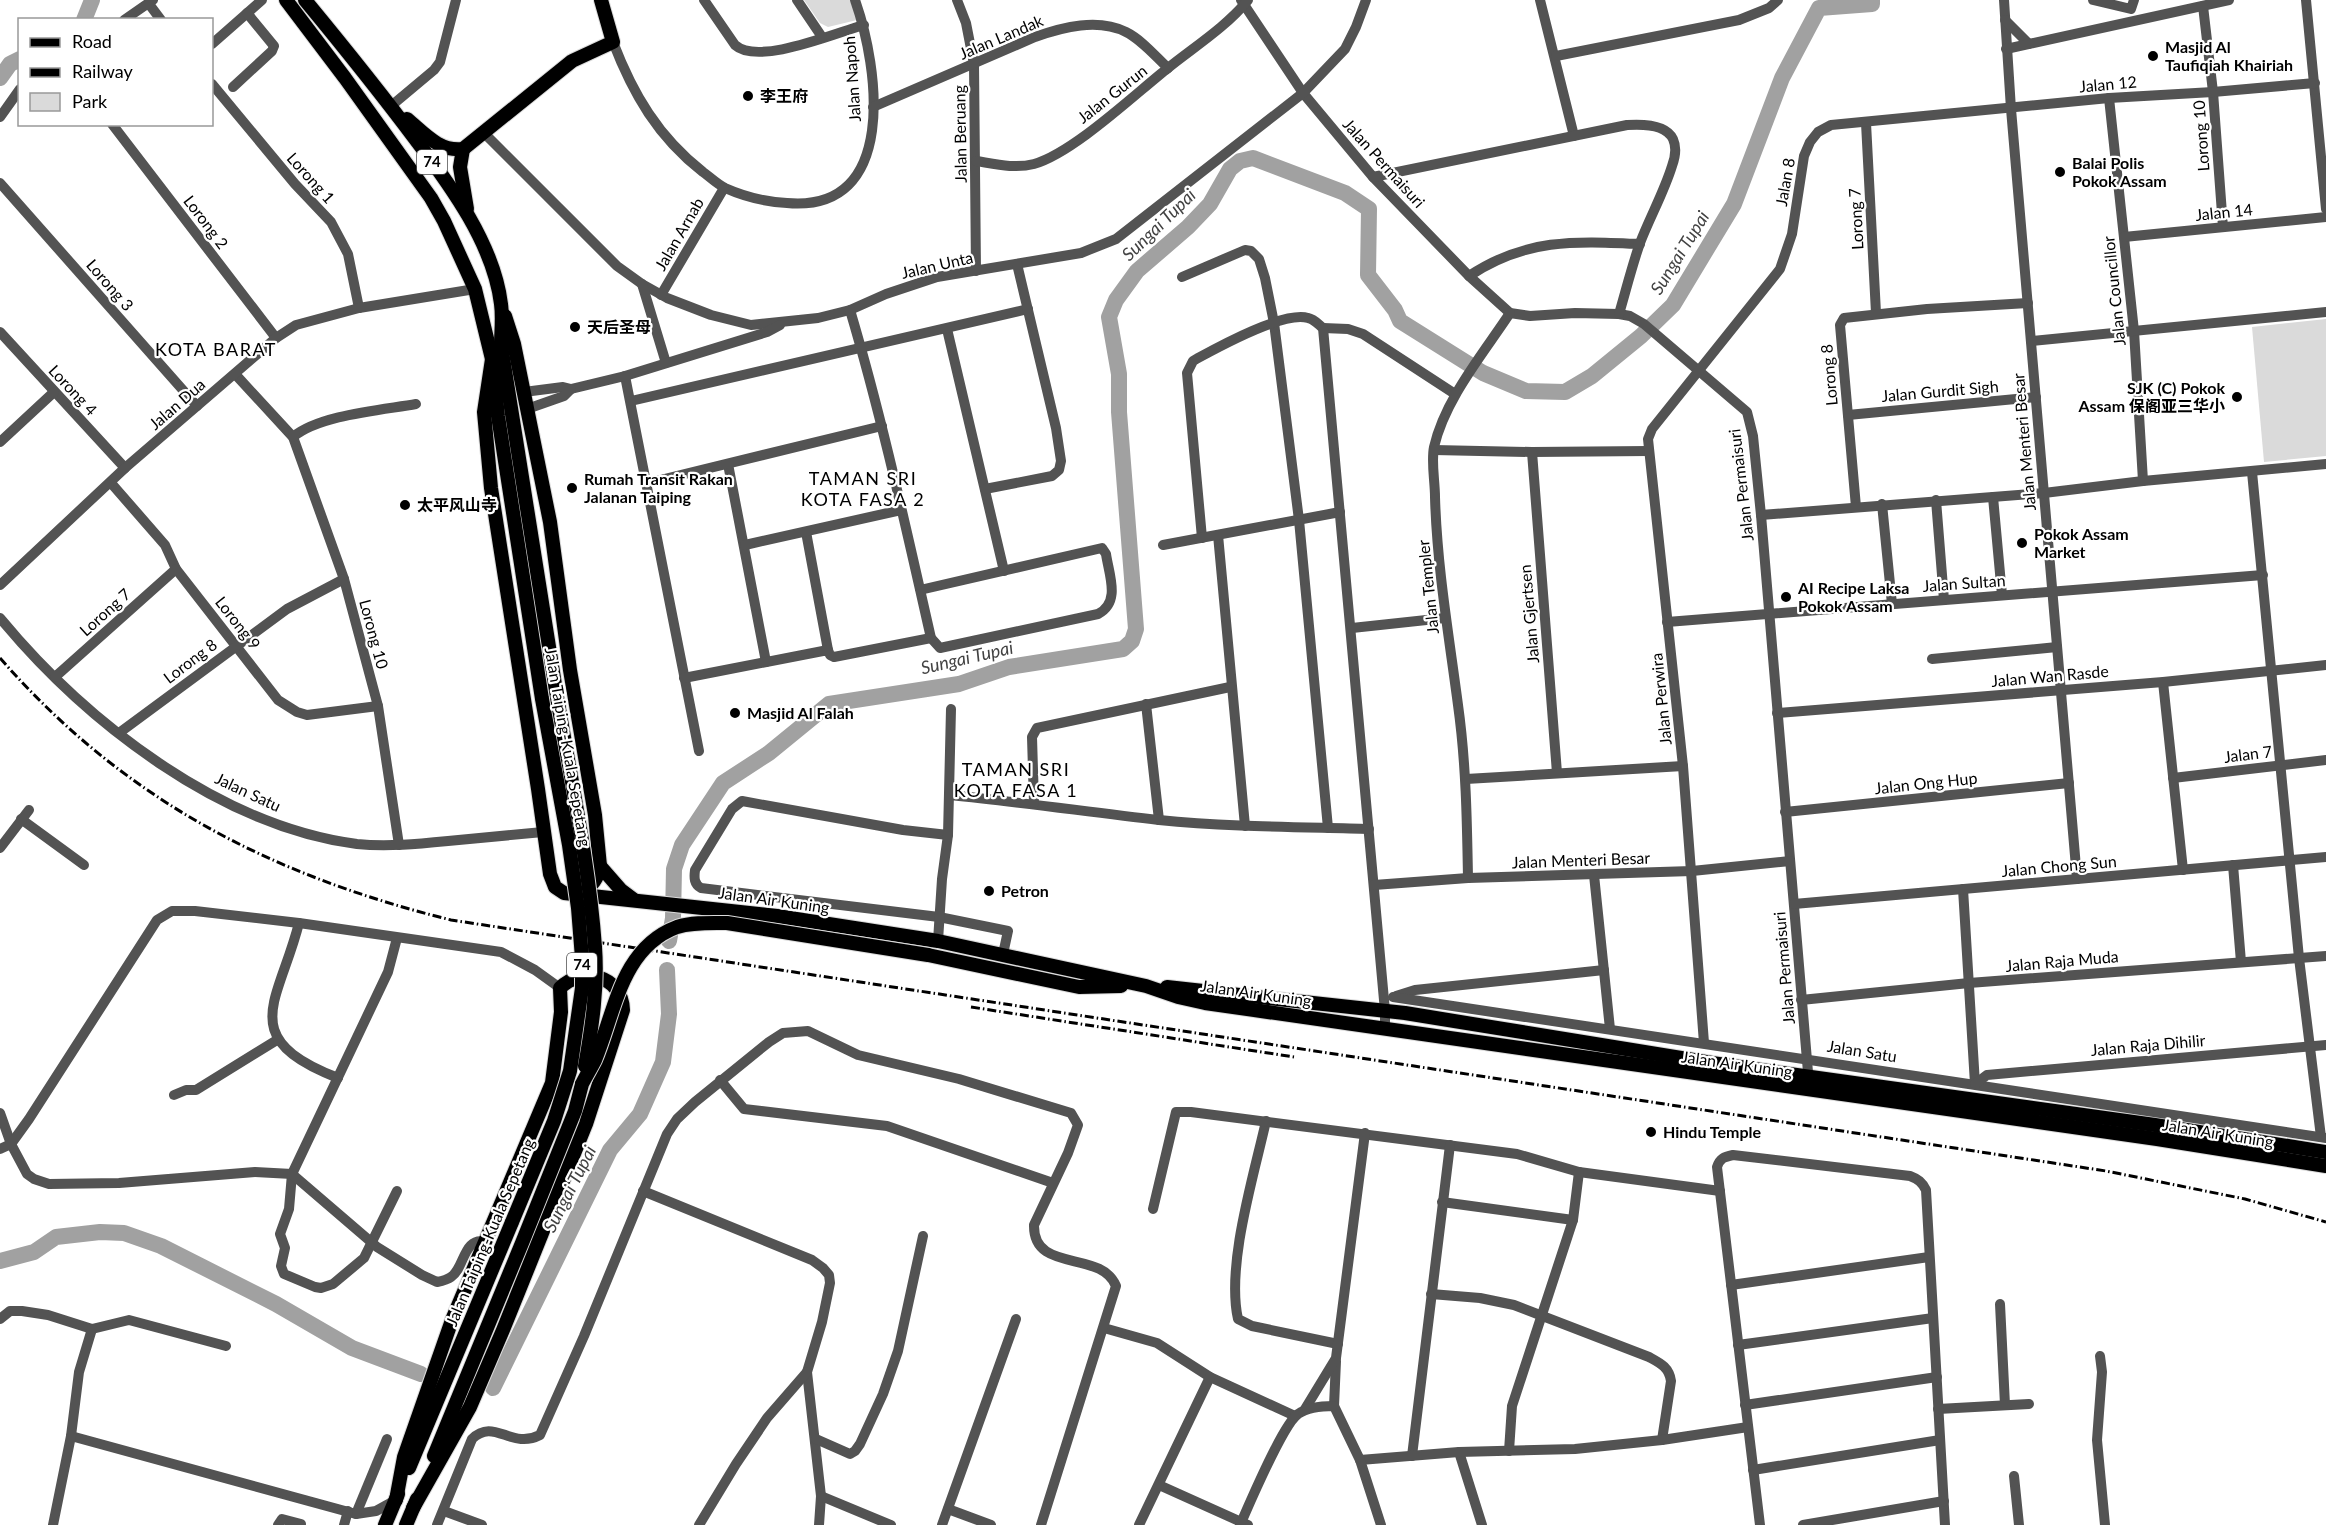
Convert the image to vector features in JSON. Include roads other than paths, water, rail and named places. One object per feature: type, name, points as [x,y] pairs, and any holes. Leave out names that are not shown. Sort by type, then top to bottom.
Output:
[{"type":"main road","name":"Jalan Taiping-Kuala Sepetang","points":[[286,0],[431,198],[475,289],[492,359],[498,416],[542,699],[575,887],[582,958],[582,988],[570,1071],[554,1121],[385,1525]]},
{"type":"main road","name":"Jalan Taiping-Kuala Sepetang","points":[[306,0],[391,106],[459,202],[491,264],[501,304],[501,345],[583,856],[595,948],[593,1024],[575,1110],[406,1525]]},
{"type":"main road","name":"Jalan Napoh","points":[[601,0],[613,42]]},
{"type":"main road","points":[[391,106],[442,147],[452,150],[463,149],[572,61],[613,42]]},
{"type":"main road","points":[[463,149],[460,168],[470,220]]},
{"type":"main road","points":[[444,221],[448,202],[454,200],[459,202]]},
{"type":"main road","points":[[492,359],[484,411],[491,488],[542,828],[550,874],[555,887],[564,893],[581,895],[594,884],[599,875],[595,815],[575,704],[550,522],[514,344],[501,304]]},
{"type":"main road","points":[[542,828],[559,812],[569,809],[583,810],[595,815]]},
{"type":"main road","points":[[600,866],[621,890],[640,900]]},
{"type":"main road","name":"Jalan Air Kuning","points":[[581,895],[777,916],[938,941],[1146,986],[1204,1003],[1809,1084],[2155,1125],[2326,1152]]},
{"type":"main road","points":[[582,1084],[595,1060],[616,995],[631,965],[651,942],[677,927],[727,923],[928,955],[1079,987],[1146,986]]},
{"type":"main road","points":[[396,1500],[404,1457],[452,1320],[486,1242],[519,1156],[552,1083],[561,1012],[560,988],[574,979],[588,976],[607,981],[614,984],[621,996],[622,1010],[586,1124],[470,1407],[413,1508]]},
{"type":"main road","name":"Jalan Air Kuning","points":[[1146,986],[1388,1002],[1809,1084],[2326,1166]]},
{"type":"street","points":[[213,43],[261,0]]},
{"type":"street","points":[[391,106],[434,70],[440,62],[456,0]]},
{"type":"street","points":[[704,0],[735,45],[746,52],[758,53],[785,49],[864,25]]},
{"type":"street","points":[[797,0],[822,37]]},
{"type":"street","name":"Jalan Napoh","points":[[613,42],[629,82],[647,112],[691,162],[724,188],[777,202],[817,204],[834,196],[858,174],[868,156],[873,107],[868,44],[855,0]]},
{"type":"street","name":"Jalan Beruang","points":[[957,0],[966,23],[974,64],[976,271]]},
{"type":"street","name":"Jalan Unta","points":[[484,133],[617,266],[661,295],[711,315],[751,325],[818,318],[850,310],[912,284],[937,277],[1081,252],[1116,239],[1303,93],[1345,49],[1356,27],[1365,0]]},
{"type":"street","points":[[1540,0],[1556,56],[1574,136]]},
{"type":"street","points":[[1556,56],[1739,20],[1769,8],[1778,0]]},
{"type":"street","name":"Jalan Menteri Besar","points":[[2004,0],[2011,109],[2078,879]]},
{"type":"street","points":[[2093,0],[2131,9],[2134,0]]},
{"type":"street","points":[[2006,49],[2200,4],[2229,0]]},
{"type":"street","points":[[2306,0],[2326,209]]},
{"type":"street","name":"Jalan Permaisuri","points":[[1244,1],[1303,93],[1373,177],[1469,276],[1510,313],[1530,316],[1575,313],[1630,316],[1644,324],[1747,412],[1753,436],[1761,515],[1809,1084]]},
{"type":"street","name":"Jalan Gurun","points":[[976,161],[1003,166],[1021,166],[1052,156],[1077,141],[1227,21],[1244,1]]},
{"type":"street","points":[[127,18],[151,2],[160,18]]},
{"type":"street","name":"Lorong 10","points":[[2200,4],[2213,92],[2223,227]]},
{"type":"street","points":[[233,87],[272,51],[274,46],[247,13]]},
{"type":"street","points":[[2005,20],[2011,29],[2029,44]]},
{"type":"street","name":"Jalan Landak","points":[[873,107],[1061,28],[1099,26],[1128,32],[1168,68]]},
{"type":"street","name":"Jalan 12","points":[[2011,109],[2109,98],[2315,83]]},
{"type":"street","name":"Lorong 1","points":[[213,85],[295,184],[331,222],[348,254],[359,308]]},
{"type":"street","points":[[0,117],[18,92]]},
{"type":"street","name":"Jalan Councillor","points":[[2109,98],[2134,331],[2143,481]]},
{"type":"street","name":"Jalan 8","points":[[1698,370],[1780,269],[1792,234],[1804,156],[1810,142],[1818,132],[1831,125],[2011,109]]},
{"type":"street","name":"Lorong 7","points":[[1866,123],[1876,313]]},
{"type":"street","points":[[1373,177],[1627,125],[1644,124],[1660,128],[1674,140],[1676,151],[1640,244],[1619,314]]},
{"type":"street","name":"Lorong 2","points":[[114,126],[276,338]]},
{"type":"street","name":"Lorong 3","points":[[0,183],[197,406]]},
{"type":"street","name":"Jalan Arnab","points":[[661,295],[724,188]]},
{"type":"street","name":"Jalan 14","points":[[2124,237],[2326,217]]},
{"type":"street","points":[[1469,276],[1485,266],[1546,244],[1584,242],[1640,244]]},
{"type":"street","points":[[1182,277],[1236,252],[1251,251],[1259,259],[1266,278],[1274,323],[1299,520],[1328,828]]},
{"type":"street","points":[[985,489],[1052,476],[1059,470],[1061,461],[1056,428],[1017,264]]},
{"type":"street","points":[[642,284],[666,363]]},
{"type":"street","name":"Jalan Dua","points":[[0,585],[125,468],[276,338],[296,325],[359,308],[475,289]]},
{"type":"street","name":"Lorong 8","points":[[1856,507],[1840,325],[1844,318],[1876,313],[2028,303]]},
{"type":"street","points":[[631,401],[1028,309]]},
{"type":"street","points":[[850,310],[882,426],[901,510],[931,638],[940,648],[1098,614],[1106,610],[1113,597],[1106,554],[1102,548],[920,591]]},
{"type":"street","points":[[2031,341],[2326,312]]},
{"type":"street","name":"Jalan Templer","points":[[1468,878],[1466,779],[1459,708],[1445,618],[1436,509],[1434,450],[1441,423],[1455,394],[1510,313]]},
{"type":"street","points":[[1202,538],[1187,374],[1189,367],[1198,358],[1274,323],[1300,317],[1316,321],[1323,328],[1374,885],[1388,1002],[1385,1028]]},
{"type":"street","points":[[524,392],[571,388],[625,376],[767,332],[782,323]]},
{"type":"street","points":[[725,345],[751,325]]},
{"type":"street","points":[[1323,328],[1348,329],[1363,334],[1455,394]]},
{"type":"street","points":[[947,329],[1004,571]]},
{"type":"street","name":"Lorong 4","points":[[0,332],[125,468]]},
{"type":"street","name":"Jalan Perwira","points":[[1698,370],[1652,429],[1648,439],[1683,766],[1704,1043]]},
{"type":"street","name":"Lorong 10","points":[[235,374],[293,437],[344,579],[378,706],[399,846]]},
{"type":"street","points":[[625,376],[648,483],[699,751]]},
{"type":"street","points":[[527,409],[564,396],[571,388]]},
{"type":"street","points":[[1,440],[54,392]]},
{"type":"street","name":"Jalan Gurdit Sigh","points":[[1848,415],[2036,397]]},
{"type":"street","points":[[293,437],[303,429],[323,422],[416,404]]},
{"type":"street","points":[[648,483],[882,426]]},
{"type":"street","points":[[1434,450],[1649,451]]},
{"type":"street","name":"Jalan Gjertsen","points":[[1532,452],[1557,773]]},
{"type":"street","points":[[728,464],[766,662]]},
{"type":"street","points":[[1761,515],[2044,493],[2143,481],[2326,464]]},
{"type":"street","points":[[2252,472],[2299,958],[2309,1046],[2324,1137]]},
{"type":"street","name":"Lorong 9","points":[[111,483],[165,545],[176,569],[278,700],[297,712],[307,715],[378,706]]},
{"type":"street","points":[[1994,497],[2002,595]]},
{"type":"street","points":[[1936,500],[1944,600]]},
{"type":"street","points":[[1882,504],[1892,604]]},
{"type":"street","points":[[745,545],[901,510]]},
{"type":"street","points":[[1163,545],[1340,512]]},
{"type":"street","points":[[806,532],[830,655],[834,657],[931,638]]},
{"type":"street","points":[[1218,535],[1230,687],[1245,826]]},
{"type":"street","name":"Lorong 7","points":[[55,677],[176,569]]},
{"type":"street","name":"Jalan Sultan","points":[[1667,622],[2263,575]]},
{"type":"street","name":"Lorong 8","points":[[118,732],[287,609],[344,579]]},
{"type":"street","name":"Jalan Satu","points":[[0,618],[19,641],[83,704],[161,766],[212,794],[275,822],[312,835],[358,844],[399,846],[542,828]]},
{"type":"street","points":[[1352,628],[1445,618]]},
{"type":"street","points":[[1932,659],[2057,647]]},
{"type":"street","points":[[684,678],[828,650]]},
{"type":"street","name":"Jalan Wan Rasde","points":[[1777,713],[2163,682],[2326,665]]},
{"type":"street","points":[[2163,682],[2182,870]]},
{"type":"street","points":[[1034,803],[1032,737],[1037,728],[1230,687]]},
{"type":"street","points":[[1146,704],[1159,820]]},
{"type":"street","points":[[938,941],[948,835],[951,709]]},
{"type":"street","name":"Jalan 7","points":[[2173,778],[2326,760]]},
{"type":"street","points":[[1466,779],[1683,766]]},
{"type":"street","name":"Jalan Ong Hup","points":[[1785,812],[2069,783]]},
{"type":"street","points":[[950,795],[1034,803],[1159,820],[1245,826],[1369,829]]},
{"type":"street","points":[[948,835],[903,830],[742,801],[732,809],[694,870],[695,882],[701,888],[939,917],[1008,931],[1003,954]]},
{"type":"street","points":[[0,848],[29,810]]},
{"type":"street","points":[[21,819],[84,865]]},
{"type":"street","name":"Jalan Chong Sun","points":[[1794,904],[2326,857]]},
{"type":"street","name":"Jalan Menteri Besar","points":[[1374,885],[1468,878],[1692,871],[1790,861]]},
{"type":"street","points":[[2233,865],[2241,962]]},
{"type":"street","points":[[1594,875],[1610,1029]]},
{"type":"street","points":[[1963,889],[1975,1084]]},
{"type":"street","points":[[0,1149],[11,1144],[157,920],[172,911],[195,911],[299,923],[501,952],[535,970],[560,988]]},
{"type":"street","points":[[299,923],[272,1007],[277,1040],[295,1056],[321,1072],[338,1078]]},
{"type":"street","points":[[397,938],[388,972],[292,1174],[289,1209],[280,1234],[285,1248],[281,1266],[284,1274],[315,1287],[327,1287],[364,1258],[373,1244],[397,1191]]},
{"type":"street","name":"Jalan Raja Muda","points":[[1802,1000],[1969,983],[2326,956]]},
{"type":"street","points":[[1388,1002],[1415,990],[1604,970]]},
{"type":"street","name":"Jalan Satu","points":[[1388,1002],[1610,1029],[2324,1137]]},
{"type":"street","points":[[437,1525],[472,1439],[477,1433],[489,1430],[522,1441],[540,1436],[667,1134],[677,1119],[720,1080],[769,1042],[783,1033],[808,1031],[858,1055],[959,1079],[1071,1113],[1078,1125],[1034,1225],[1036,1244],[1044,1252],[1104,1270],[1112,1276],[1116,1286],[1041,1525]]},
{"type":"street","points":[[174,1095],[186,1090],[196,1090],[277,1040]]},
{"type":"street","name":"Jalan Raja Dihilir","points":[[1975,1084],[1987,1075],[2326,1045]]},
{"type":"street","points":[[720,1080],[744,1109],[887,1126],[1053,1184]]},
{"type":"street","points":[[1153,1209],[1176,1112],[1365,1133],[1517,1154],[1579,1172],[1720,1191]]},
{"type":"street","points":[[0,1113],[11,1144],[27,1174],[49,1184],[119,1183],[255,1172],[292,1174],[373,1244],[437,1282],[453,1276],[473,1243],[480,1240],[486,1242]]},
{"type":"street","points":[[1266,1121],[1238,1247],[1235,1305],[1238,1319],[1252,1326],[1338,1344]]},
{"type":"street","points":[[1365,1133],[1336,1358],[1334,1406],[1360,1460],[1381,1525]]},
{"type":"street","points":[[1412,1456],[1450,1145]]},
{"type":"street","points":[[1760,1525],[1717,1167],[1719,1161],[1724,1157],[1733,1155],[1910,1176],[1920,1181],[1926,1190],[1945,1525]]},
{"type":"street","points":[[1509,1451],[1512,1406],[1573,1220],[1579,1172]]},
{"type":"street","points":[[643,1191],[812,1260],[829,1275],[829,1294],[807,1372],[821,1496],[819,1525]]},
{"type":"street","points":[[1442,1202],[1573,1220]]},
{"type":"street","points":[[816,1439],[850,1454],[860,1444],[883,1394],[898,1351],[922,1236]]},
{"type":"street","points":[[1731,1285],[1929,1257]]},
{"type":"street","points":[[1431,1294],[1480,1298],[1515,1305],[1663,1364],[1670,1374],[1671,1381],[1662,1440]]},
{"type":"street","points":[[2000,1304],[2005,1405]]},
{"type":"street","points":[[0,1319],[10,1311],[22,1311],[48,1315],[92,1329],[129,1320],[226,1346]]},
{"type":"street","points":[[1738,1345],[1933,1318]]},
{"type":"street","points":[[942,1525],[1016,1319]]},
{"type":"street","points":[[1104,1328],[1157,1343],[1210,1377],[1295,1416]]},
{"type":"street","points":[[53,1525],[71,1436],[79,1372],[92,1329]]},
{"type":"street","points":[[2100,1356],[2102,1372],[2097,1440],[2105,1525]]},
{"type":"street","points":[[1159,1485],[1243,1524],[1282,1436],[1295,1416],[1305,1409],[1336,1358]]},
{"type":"street","points":[[699,1525],[767,1418],[807,1372]]},
{"type":"street","points":[[1139,1525],[1210,1377]]},
{"type":"street","points":[[1745,1405],[1936,1377]]},
{"type":"street","points":[[1938,1409],[2028,1404]]},
{"type":"street","points":[[1305,1409],[1334,1406]]},
{"type":"street","points":[[1360,1460],[1459,1452],[1575,1449],[1662,1440],[1748,1427]]},
{"type":"street","points":[[71,1436],[352,1512],[376,1511],[396,1500]]},
{"type":"street","points":[[344,1525],[387,1439]]},
{"type":"street","points":[[1753,1470],[1940,1440]]},
{"type":"street","points":[[1459,1452],[1482,1525]]},
{"type":"street","points":[[2014,1476],[2019,1525]]},
{"type":"street","points":[[821,1496],[891,1525]]},
{"type":"street","points":[[1803,1525],[1944,1502]]},
{"type":"street","points":[[948,1509],[991,1525]]},
{"type":"street","points":[[444,1511],[483,1525]]},
{"type":"street","points":[[352,1512],[364,1525]]},
{"type":"street","points":[[278,1525],[282,1519],[301,1525]]},
{"type":"waterway","points":[[85,18],[92,0]]},
{"type":"waterway","name":"Sungai Tupai","points":[[669,941],[673,918],[674,869],[682,845],[723,783],[769,753],[829,704],[959,684],[1009,667],[1123,649],[1132,641],[1136,629],[1119,412],[1119,374],[1109,317],[1116,300],[1137,271],[1188,227],[1210,204],[1230,169],[1240,161],[1253,158],[1345,193],[1369,209],[1368,275],[1395,310],[1400,321],[1483,373],[1526,391],[1565,392],[1592,376],[1641,336],[1673,305],[1734,204],[1782,78],[1819,8],[1872,4],[1872,0]]},
{"type":"waterway","points":[[0,78],[10,64],[18,60]]},
{"type":"waterway","name":"Sungai Tupai","points":[[493,1388],[610,1150],[640,1114],[663,1062],[669,1014],[667,970]]},
{"type":"waterway","name":"Sungai Tupai","points":[[0,1261],[34,1252],[56,1237],[100,1232],[124,1233],[161,1246],[276,1304],[352,1348],[421,1374]]},
{"type":"railway","points":[[0,658],[48,708],[97,753],[149,791],[204,825],[261,855],[322,880],[385,902],[451,920],[2106,1171],[2245,1199],[2326,1222]]},
{"type":"railway","points":[[971,1007],[1294,1057]]},
{"type":"place","name":"Masjid Al Taufiqiah Khairiah","points":[[2153,56]]},
{"type":"place","name":"李王府","points":[[748,96]]},
{"type":"place","name":"Balai Polis Pokok Assam","points":[[2060,172]]},
{"type":"place","name":"天后圣母","points":[[575,327]]},
{"type":"place","name":"SJK (C) Pokok Assam 保阁亚三华小","points":[[2237,397]]},
{"type":"place","name":"Rumah Transit Rakan Jalanan Taiping","points":[[572,488]]},
{"type":"place","name":"太平风山寺","points":[[405,505]]},
{"type":"place","name":"Pokok Assam Market","points":[[2022,543]]},
{"type":"place","name":"AI Recipe Laksa Pokok Assam","points":[[1786,597]]},
{"type":"place","name":"Masjid Al Falah","points":[[735,713]]},
{"type":"place","name":"Petron","points":[[989,891]]},
{"type":"place","name":"Hindu Temple","points":[[1651,1132]]},
{"type":"district","name":"KOTA BARAT","points":[[216,350]]},
{"type":"district","name":"TAMAN SRI KOTA FASA 2","points":[[863,489]]},
{"type":"district","name":"TAMAN SRI KOTA FASA 1","points":[[1016,780]]}]
